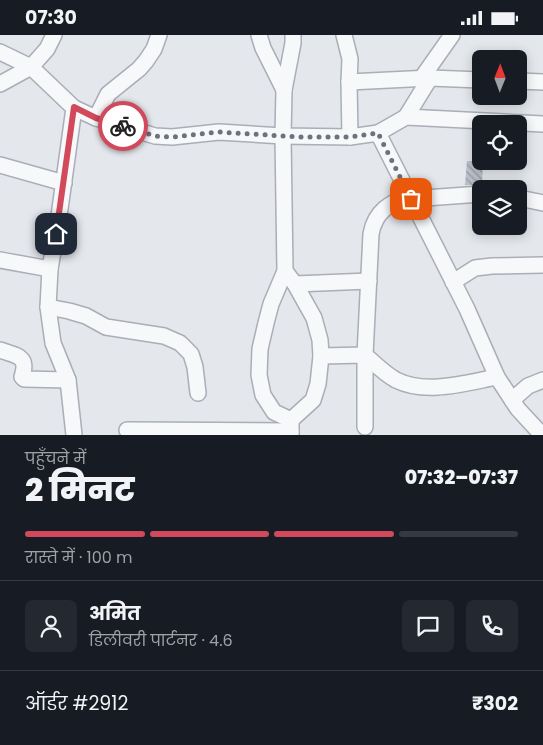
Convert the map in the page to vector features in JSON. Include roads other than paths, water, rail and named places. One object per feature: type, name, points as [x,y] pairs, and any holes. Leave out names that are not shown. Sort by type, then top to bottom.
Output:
[{"type":"street","points":[[0,85],[31,67],[47,49],[54,35]]},
{"type":"street","points":[[96,118],[108,94],[146,61],[154,49],[159,35]]},
{"type":"street","points":[[259,35],[263,48],[284,90]]},
{"type":"street","points":[[291,429],[274,412],[263,395],[259,375],[260,349],[266,323],[285,271],[284,90],[293,35]]},
{"type":"street","points":[[344,35],[350,59],[350,137]]},
{"type":"street","points":[[406,117],[426,78],[452,35]]},
{"type":"street","points":[[0,52],[31,67],[74,107],[96,118],[155,136],[172,137],[219,132],[283,136],[350,137],[378,133],[406,117],[543,124]]},
{"type":"street","points":[[349,82],[426,78],[472,80]]},
{"type":"street","points":[[528,81],[543,82]]},
{"type":"street","points":[[74,107],[50,269],[48,307],[53,343],[68,380],[74,435]]},
{"type":"street","points":[[378,133],[467,309],[497,377],[518,409],[542,435]]},
{"type":"street","points":[[0,165],[64,183]]},
{"type":"street","points":[[365,427],[366,355],[373,223],[382,210],[394,201],[410,197],[472,194]]},
{"type":"street","points":[[527,200],[543,203]]},
{"type":"street","points":[[0,259],[50,269]]},
{"type":"street","points":[[453,282],[475,269],[492,266],[543,265]]},
{"type":"street","points":[[285,271],[295,284],[314,318],[320,340],[321,357],[318,384],[313,400],[291,429]]},
{"type":"street","points":[[295,284],[369,281]]},
{"type":"street","points":[[48,307],[86,316],[106,327],[164,335],[180,343],[191,354],[195,367],[198,393]]},
{"type":"street","points":[[0,350],[22,359],[25,368],[22,377],[24,379],[68,380]]},
{"type":"street","points":[[321,357],[366,355],[394,379],[416,386],[437,387],[497,377]]},
{"type":"street","points":[[512,400],[528,386],[543,380]]},
{"type":"street","points":[[127,431],[291,429]]}]
